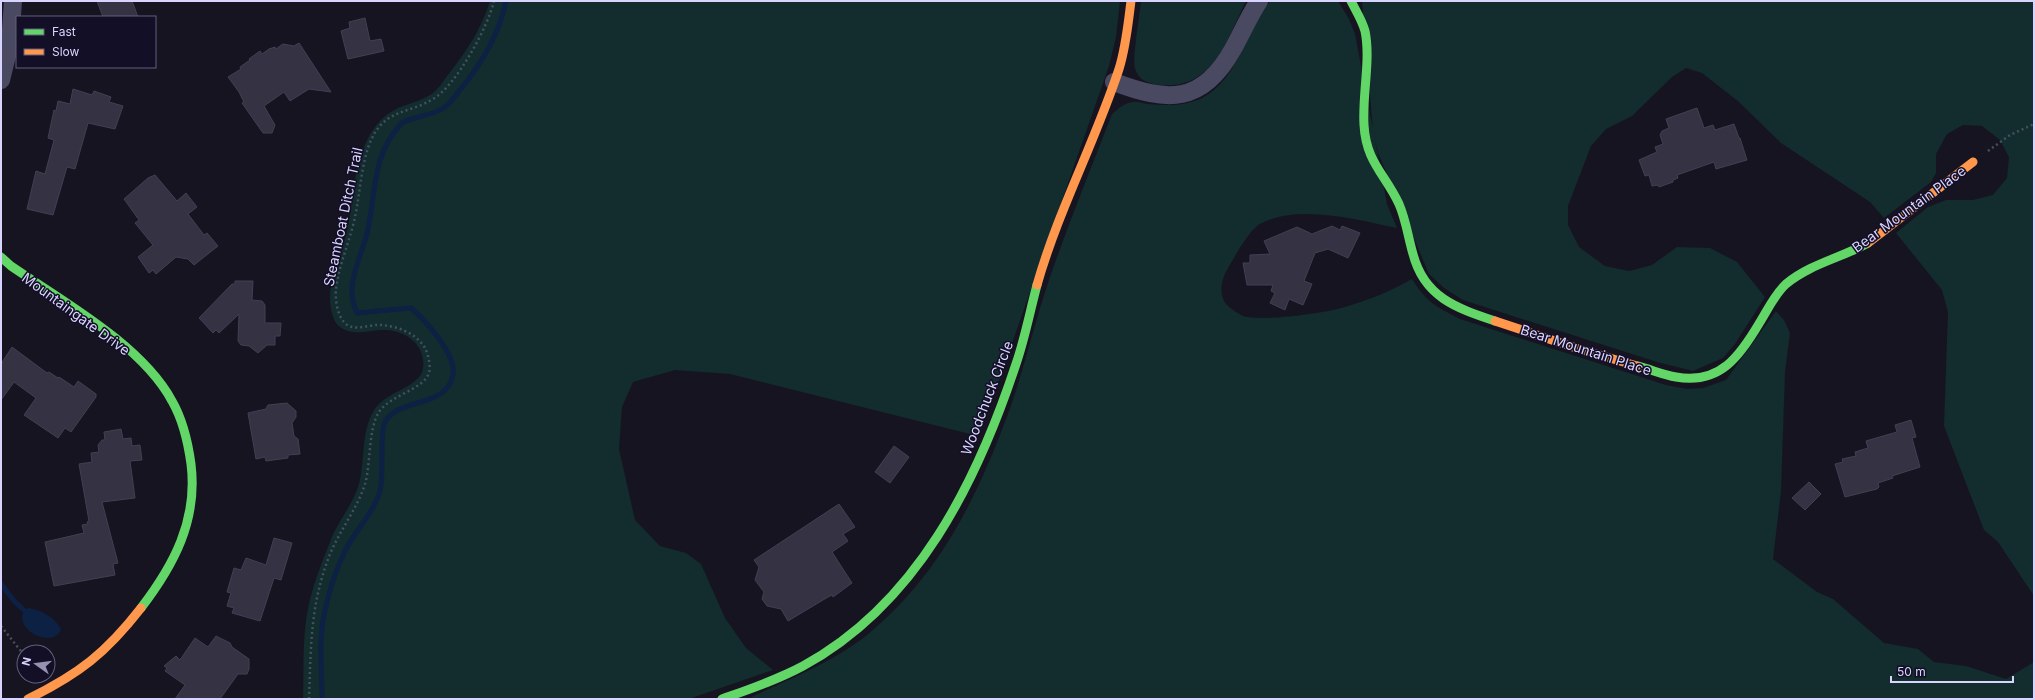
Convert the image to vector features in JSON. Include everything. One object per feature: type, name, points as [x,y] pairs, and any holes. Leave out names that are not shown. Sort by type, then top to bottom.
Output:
[{"type":"street","points":[[1,80],[10,43],[13,1]]},
{"type":"street","name":"Woodchuck Circle","points":[[722,699],[777,678],[828,650],[847,637],[887,601],[921,564],[962,497],[1006,392],[1023,341],[1042,270],[1124,55],[1131,1]]},
{"type":"street","points":[[1114,82],[1152,94],[1170,96],[1202,87],[1213,78],[1223,66],[1259,1]]},
{"type":"street","name":"Bear Mountain Place","points":[[1351,1],[1356,8],[1365,32],[1364,121],[1367,152],[1398,204],[1419,275],[1427,287],[1451,305],[1466,311],[1579,349],[1676,377],[1691,379],[1705,378],[1718,373],[1729,365],[1739,354],[1777,293],[1784,286],[1804,271],[1866,243],[1973,162]]},
{"type":"street","name":"Mountaingate Drive","points":[[1,257],[11,266],[122,345],[150,371],[163,386],[182,421],[191,461],[193,481],[190,517],[184,540],[166,574],[147,600],[117,637],[97,657],[76,673],[28,699]]},
{"type":"path","name":"Steamboat Ditch Trail","points":[[309,699],[312,618],[316,599],[340,531],[361,496],[366,482],[375,422],[379,412],[389,400],[422,382],[429,372],[428,354],[421,342],[408,332],[380,325],[353,328],[345,324],[341,318],[337,303],[336,289],[340,267],[355,218],[363,167],[369,144],[378,130],[388,119],[398,112],[435,99],[452,80],[479,38],[494,1]]},
{"type":"path","points":[[1973,162],[2010,136],[2034,124]]},
{"type":"path","points":[[1,626],[16,645]]},
{"type":"green space","points":[[490,1],[1120,1],[1116,37],[1109,66],[1001,375],[978,436],[730,374],[675,370],[633,382],[622,407],[619,449],[635,520],[660,546],[686,553],[701,564],[725,618],[746,648],[773,670],[689,699],[303,699],[304,639],[309,604],[318,572],[333,535],[353,499],[359,484],[369,420],[378,405],[416,380],[421,375],[423,368],[423,360],[418,347],[414,341],[401,333],[386,330],[360,332],[347,331],[341,328],[333,318],[330,304],[332,280],[346,236],[357,169],[368,137],[381,120],[392,111],[430,95],[439,87],[472,40],[482,22]]},
{"type":"green space","points":[[1141,1],[1246,1],[1216,60],[1205,71],[1193,79],[1178,84],[1160,85],[1151,84],[1144,81],[1138,76],[1135,68],[1135,46]]},
{"type":"green space","points":[[1270,1],[1338,1],[1349,19],[1355,34],[1387,204],[1397,228],[1347,218],[1310,214],[1275,218],[1260,224],[1251,232],[1237,252],[1225,274],[1222,283],[1222,293],[1228,306],[1243,316],[1252,318],[1309,314],[1345,307],[1363,301],[1412,279],[1427,299],[1460,319],[1666,385],[1687,389],[1703,388],[1726,380],[1776,311],[1784,320],[1790,333],[1785,372],[1781,491],[1773,559],[1817,592],[1833,599],[1884,643],[1918,649],[1934,662],[1966,666],[2006,679],[2034,662],[2034,699],[748,699],[829,660],[860,640],[898,606],[938,557],[970,503],[996,445],[1014,397],[1056,259],[1112,114],[1121,106],[1136,102],[1162,105],[1189,103],[1202,98],[1214,90],[1233,67],[1254,26]]},
{"type":"green space","points":[[1362,1],[2034,1],[2034,596],[1998,542],[1984,530],[1944,426],[1948,312],[1942,290],[1896,233],[1928,207],[1946,200],[1973,200],[1993,195],[2007,178],[2009,157],[2000,140],[1982,126],[1963,125],[1947,134],[1936,154],[1936,173],[1931,182],[1884,218],[1870,202],[1781,143],[1739,102],[1702,73],[1686,68],[1672,77],[1632,116],[1606,129],[1591,146],[1568,206],[1568,225],[1579,247],[1605,266],[1629,271],[1652,265],[1677,247],[1710,248],[1737,262],[1765,297],[1735,344],[1723,358],[1693,371],[1657,362],[1463,300],[1444,288],[1429,274],[1378,153],[1373,131]]},
{"type":"water","points":[[29,608],[43,613],[55,621],[61,629],[57,635],[51,638],[44,638],[29,631],[24,625],[22,618],[24,610]]},
{"type":"building","points":[[97,1],[132,1],[138,16],[103,16]]},
{"type":"building","points":[[365,18],[370,41],[381,39],[384,51],[348,59],[341,31],[350,28],[349,22]]},
{"type":"building","points":[[299,43],[331,92],[309,89],[290,101],[284,92],[264,106],[275,125],[272,133],[263,133],[242,103],[244,102],[239,92],[228,77],[241,69],[240,67],[260,51],[262,54],[269,49],[275,47],[276,49],[283,44],[294,46]]},
{"type":"building","points":[[73,89],[92,95],[94,91],[111,97],[109,102],[123,106],[115,129],[88,123],[75,169],[67,167],[53,215],[27,209],[36,171],[45,174],[54,140],[48,138],[54,110],[56,111],[58,101],[70,104]]},
{"type":"building","points":[[1697,108],[1704,128],[1713,125],[1715,130],[1734,124],[1747,160],[1716,169],[1714,162],[1677,175],[1678,178],[1673,180],[1673,182],[1659,187],[1658,185],[1652,186],[1649,175],[1645,176],[1639,160],[1657,152],[1655,147],[1663,144],[1660,135],[1662,131],[1669,128],[1666,119]]},
{"type":"building","points":[[155,175],[177,201],[186,193],[197,207],[188,214],[204,235],[207,233],[218,246],[194,265],[188,259],[176,257],[156,274],[153,270],[149,273],[138,257],[153,245],[135,223],[139,220],[124,199],[148,178]]},
{"type":"building","points":[[1332,226],[1340,230],[1342,226],[1360,233],[1348,258],[1328,249],[1315,253],[1304,281],[1312,284],[1303,305],[1289,299],[1285,310],[1270,303],[1275,293],[1271,291],[1273,285],[1247,285],[1243,263],[1250,263],[1250,255],[1270,254],[1264,241],[1297,227],[1312,234]]},
{"type":"building","points":[[235,281],[253,281],[252,300],[262,301],[265,305],[265,323],[281,323],[280,336],[275,336],[275,345],[267,345],[258,353],[249,346],[241,345],[238,341],[239,314],[219,333],[216,330],[213,333],[199,318],[232,284],[235,284]]},
{"type":"building","points":[[12,347],[47,373],[49,372],[58,378],[59,377],[74,387],[78,381],[96,394],[96,397],[71,432],[65,428],[58,438],[24,415],[36,398],[14,382],[1,400],[1,364]]},
{"type":"building","points":[[287,403],[296,411],[296,417],[292,423],[294,436],[298,439],[300,454],[288,455],[288,458],[266,461],[265,457],[256,459],[248,413],[266,409],[268,405]]},
{"type":"building","points":[[1911,420],[1916,437],[1912,438],[1920,467],[1892,476],[1893,478],[1878,483],[1879,487],[1877,489],[1845,497],[1835,464],[1843,462],[1842,459],[1856,456],[1855,452],[1868,448],[1866,441],[1897,432],[1895,425]]},
{"type":"building","points":[[121,429],[123,439],[131,438],[132,446],[140,445],[142,460],[130,461],[135,498],[102,502],[118,563],[113,564],[115,575],[54,586],[45,542],[84,533],[82,525],[88,524],[87,522],[89,521],[79,464],[92,462],[91,453],[99,452],[98,445],[102,440],[105,440],[104,432]]},
{"type":"building","points":[[894,446],[909,457],[890,483],[875,472]]},
{"type":"building","points":[[1809,482],[1821,494],[1805,510],[1792,498]]},
{"type":"building","points":[[839,504],[855,527],[843,534],[848,541],[832,552],[852,583],[833,597],[832,595],[828,597],[788,621],[781,609],[767,606],[762,599],[764,592],[755,580],[759,567],[754,560]]},
{"type":"building","points":[[274,538],[292,543],[281,580],[274,578],[260,621],[232,613],[234,608],[227,606],[231,593],[227,592],[234,568],[241,570],[246,558],[266,565]]},
{"type":"building","points":[[216,636],[230,643],[232,647],[249,659],[249,669],[247,674],[238,674],[220,699],[175,699],[185,685],[165,671],[167,668],[164,666],[176,656],[180,660],[195,638],[208,647]]},
{"type":"waterway","points":[[322,699],[321,640],[326,606],[334,578],[345,551],[379,495],[382,480],[383,427],[385,422],[392,414],[401,409],[432,398],[441,393],[449,386],[453,375],[453,367],[450,358],[439,338],[411,308],[357,313],[353,302],[353,281],[368,229],[374,187],[380,161],[385,148],[401,124],[440,110],[453,99],[475,71],[494,38],[506,1]]},
{"type":"waterway","points":[[1,584],[15,602],[24,610]]},
{"type":"traffic: fast","points":[[1351,1],[1361,19],[1367,42],[1364,125],[1368,149],[1399,204],[1418,269],[1433,291],[1444,299],[1467,311],[1495,321]]},
{"type":"traffic: fast","points":[[1637,366],[1676,377],[1705,377],[1717,372],[1727,365],[1745,346],[1775,297],[1786,284],[1805,271],[1868,243]]},
{"type":"traffic: fast","points":[[1,257],[11,266],[99,326],[141,361],[159,381],[172,401],[182,423],[187,439],[191,464],[191,504],[187,523],[181,541],[164,575],[141,608]]},
{"type":"traffic: fast","points":[[722,699],[783,676],[803,666],[843,640],[879,609],[910,574],[938,536],[962,495],[982,452],[1016,364],[1037,285]]},
{"type":"traffic: slow","points":[[1037,285],[1055,230],[1099,123],[1119,69],[1125,44],[1131,1]]},
{"type":"traffic: slow","points":[[1868,243],[1973,162]]},
{"type":"traffic: slow","points":[[1495,321],[1579,349],[1637,366]]},
{"type":"traffic: slow","points":[[28,699],[62,681],[90,661],[116,638],[141,608]]}]
